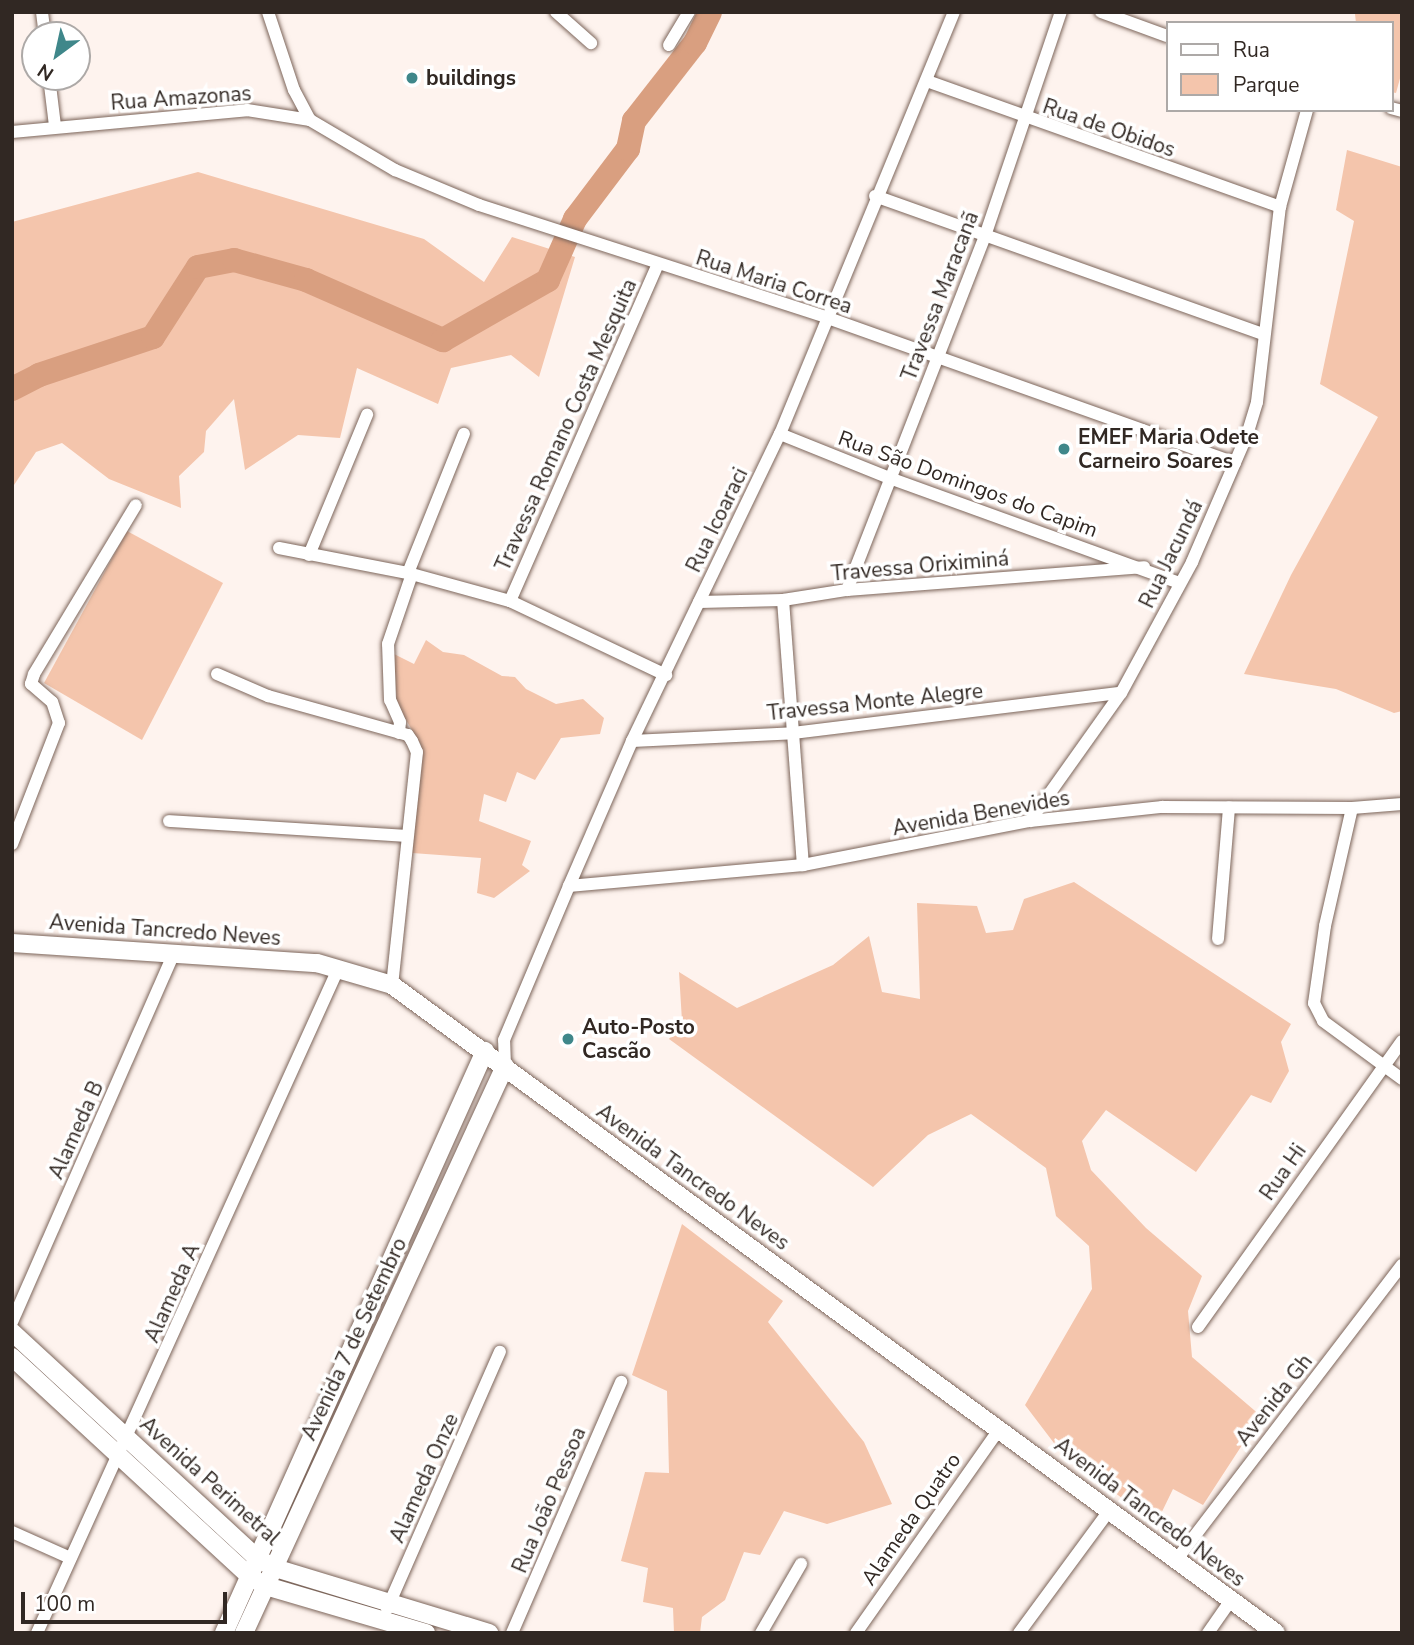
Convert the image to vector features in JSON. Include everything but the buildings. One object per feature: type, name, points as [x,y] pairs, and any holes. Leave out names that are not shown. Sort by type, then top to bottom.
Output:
[{"type":"street","points":[[268,12],[294,90],[310,120]]},
{"type":"street","points":[[556,12],[591,43]]},
{"type":"street","points":[[669,45],[689,12]]},
{"type":"street","name":"Rua Icoaraci","points":[[505,1066],[504,1040],[569,886],[632,741],[780,434],[875,196],[927,81],[954,12]]},
{"type":"street","name":"Travessa Maracanã","points":[[847,590],[985,236],[1061,12]]},
{"type":"street","points":[[1101,12],[1166,36]]},
{"type":"street","name":"Rua de Obidos","points":[[927,81],[1025,119],[1280,207]]},
{"type":"street","points":[[51,91],[55,126]]},
{"type":"street","name":"Rua Amazonas","points":[[12,132],[247,110],[310,120]]},
{"type":"street","name":"Rua Jacundá","points":[[1030,821],[1121,693],[1180,583],[1235,463],[1258,402],[1263,334],[1280,207],[1306,112]]},
{"type":"street","name":"Rua Maria Correa","points":[[310,120],[395,170],[558,232],[828,318],[937,361],[1235,463]]},
{"type":"street","points":[[875,196],[1263,334]]},
{"type":"street","name":"Travessa Romano Costa Mesquita","points":[[510,601],[658,264]]},
{"type":"street","points":[[309,555],[366,415]]},
{"type":"street","points":[[399,733],[400,722],[390,700],[388,644],[410,574],[464,434]]},
{"type":"street","name":"Rua São Domingos do Capim","points":[[780,434],[892,479],[1144,567],[1180,583]]},
{"type":"street","points":[[12,844],[60,723],[52,702],[31,684],[34,674],[136,505]]},
{"type":"street","points":[[279,548],[410,574],[510,601],[666,675]]},
{"type":"street","name":"Travessa Oriximiná","points":[[699,602],[783,600],[847,590],[1144,567]]},
{"type":"street","points":[[783,600],[803,865]]},
{"type":"street","points":[[217,674],[268,696],[408,736],[416,752],[392,985]]},
{"type":"street","name":"Travessa Monte Alegre","points":[[632,741],[793,733],[1121,693]]},
{"type":"street","name":"Avenida Benevides","points":[[569,886],[803,865],[1030,821],[1162,807],[1352,808],[1402,804]]},
{"type":"street","points":[[1219,939],[1229,807]]},
{"type":"street","points":[[1352,808],[1325,926],[1314,1003],[1323,1021],[1402,1079]]},
{"type":"street","points":[[169,821],[406,836]]},
{"type":"street","name":"Avenida Tancredo Neves","points":[[12,943],[339,967],[392,985],[1000,1428],[1276,1633]]},
{"type":"street","name":"Alameda B","points":[[12,1322],[174,954]]},
{"type":"street","name":"Alameda A","points":[[37,1633],[124,1447],[339,967]]},
{"type":"street","points":[[224,1633],[303,1451],[485,1051],[504,1040]]},
{"type":"street","name":"Rua Hi","points":[[1198,1327],[1382,1065],[1402,1041]]},
{"type":"street","name":"Avenida 7 de Setembro","points":[[244,1633],[505,1066]]},
{"type":"street","name":"Avenida Gh","points":[[1177,1559],[1402,1265]]},
{"type":"street","points":[[371,1303],[391,1311]]},
{"type":"street","name":"Avenida Perimetral","points":[[12,1332],[250,1577],[266,1586],[426,1633]]},
{"type":"street","name":"Alameda Onze","points":[[382,1619],[500,1352]]},
{"type":"street","name":"Avenida Perimetral","points":[[12,1357],[257,1558],[275,1569],[489,1633]]},
{"type":"street","name":"Rua João Pessoa","points":[[512,1633],[621,1382]]},
{"type":"street","name":"Alameda Quatro","points":[[856,1633],[1000,1428]]},
{"type":"street","points":[[303,1451],[323,1461]]},
{"type":"street","points":[[1019,1633],[1109,1511]]},
{"type":"street","points":[[12,1532],[71,1558]]},
{"type":"street","points":[[761,1633],[801,1564]]},
{"type":"street","points":[[1208,1633],[1231,1600]]},
{"type":"green space","points":[[1350,12],[1402,12],[1402,71],[1396,93],[1393,92],[1393,21],[1356,21],[1355,14]]},
{"type":"green space","points":[[1347,150],[1402,167],[1402,711],[1394,713],[1336,689],[1244,674],[1291,575],[1378,417],[1320,384],[1354,221],[1336,210]]},
{"type":"green space","points":[[198,172],[424,239],[484,282],[512,237],[575,257],[539,377],[511,355],[451,368],[438,404],[357,368],[340,438],[298,435],[245,470],[234,399],[206,431],[204,452],[179,476],[181,508],[109,479],[62,443],[36,452],[12,488],[12,222]]},
{"type":"green space","points":[[127,531],[223,583],[142,740],[44,683]]},
{"type":"green space","points":[[426,640],[443,652],[464,655],[502,676],[515,677],[526,689],[556,704],[583,699],[604,718],[600,734],[561,738],[535,780],[517,772],[506,802],[484,794],[479,821],[531,841],[522,865],[530,871],[494,898],[477,893],[481,858],[412,853],[421,745],[397,705],[394,654],[414,664]]},
{"type":"green space","points":[[1074,882],[1291,1024],[1281,1042],[1289,1071],[1271,1103],[1251,1095],[1196,1172],[1106,1110],[1082,1141],[1091,1170],[1146,1228],[1202,1276],[1188,1311],[1192,1357],[1261,1416],[1203,1505],[1173,1489],[1156,1524],[1060,1451],[1025,1405],[1092,1289],[1089,1246],[1056,1216],[1046,1168],[971,1114],[928,1135],[873,1187],[669,1039],[682,1021],[679,972],[737,1008],[833,965],[869,936],[882,992],[920,999],[917,903],[977,906],[986,933],[1013,930],[1024,899]]},
{"type":"green space","points":[[682,1224],[783,1301],[768,1322],[864,1442],[892,1504],[827,1524],[784,1511],[760,1555],[744,1552],[725,1600],[702,1617],[700,1633],[674,1633],[673,1608],[643,1602],[648,1568],[621,1561],[645,1472],[669,1473],[667,1391],[632,1375]]},
{"type":"waterway","points":[[12,389],[39,375],[153,337],[198,267],[234,260],[306,280],[443,340],[548,280],[575,219],[628,149],[634,121],[695,43],[710,12]]},
{"type":"place","name":"buildings","points":[[412,78]]},
{"type":"place","name":"EMEF Maria Odete Carneiro Soares","points":[[1064,449]]},
{"type":"place","name":"Auto-Posto Cascão","points":[[568,1039]]}]
